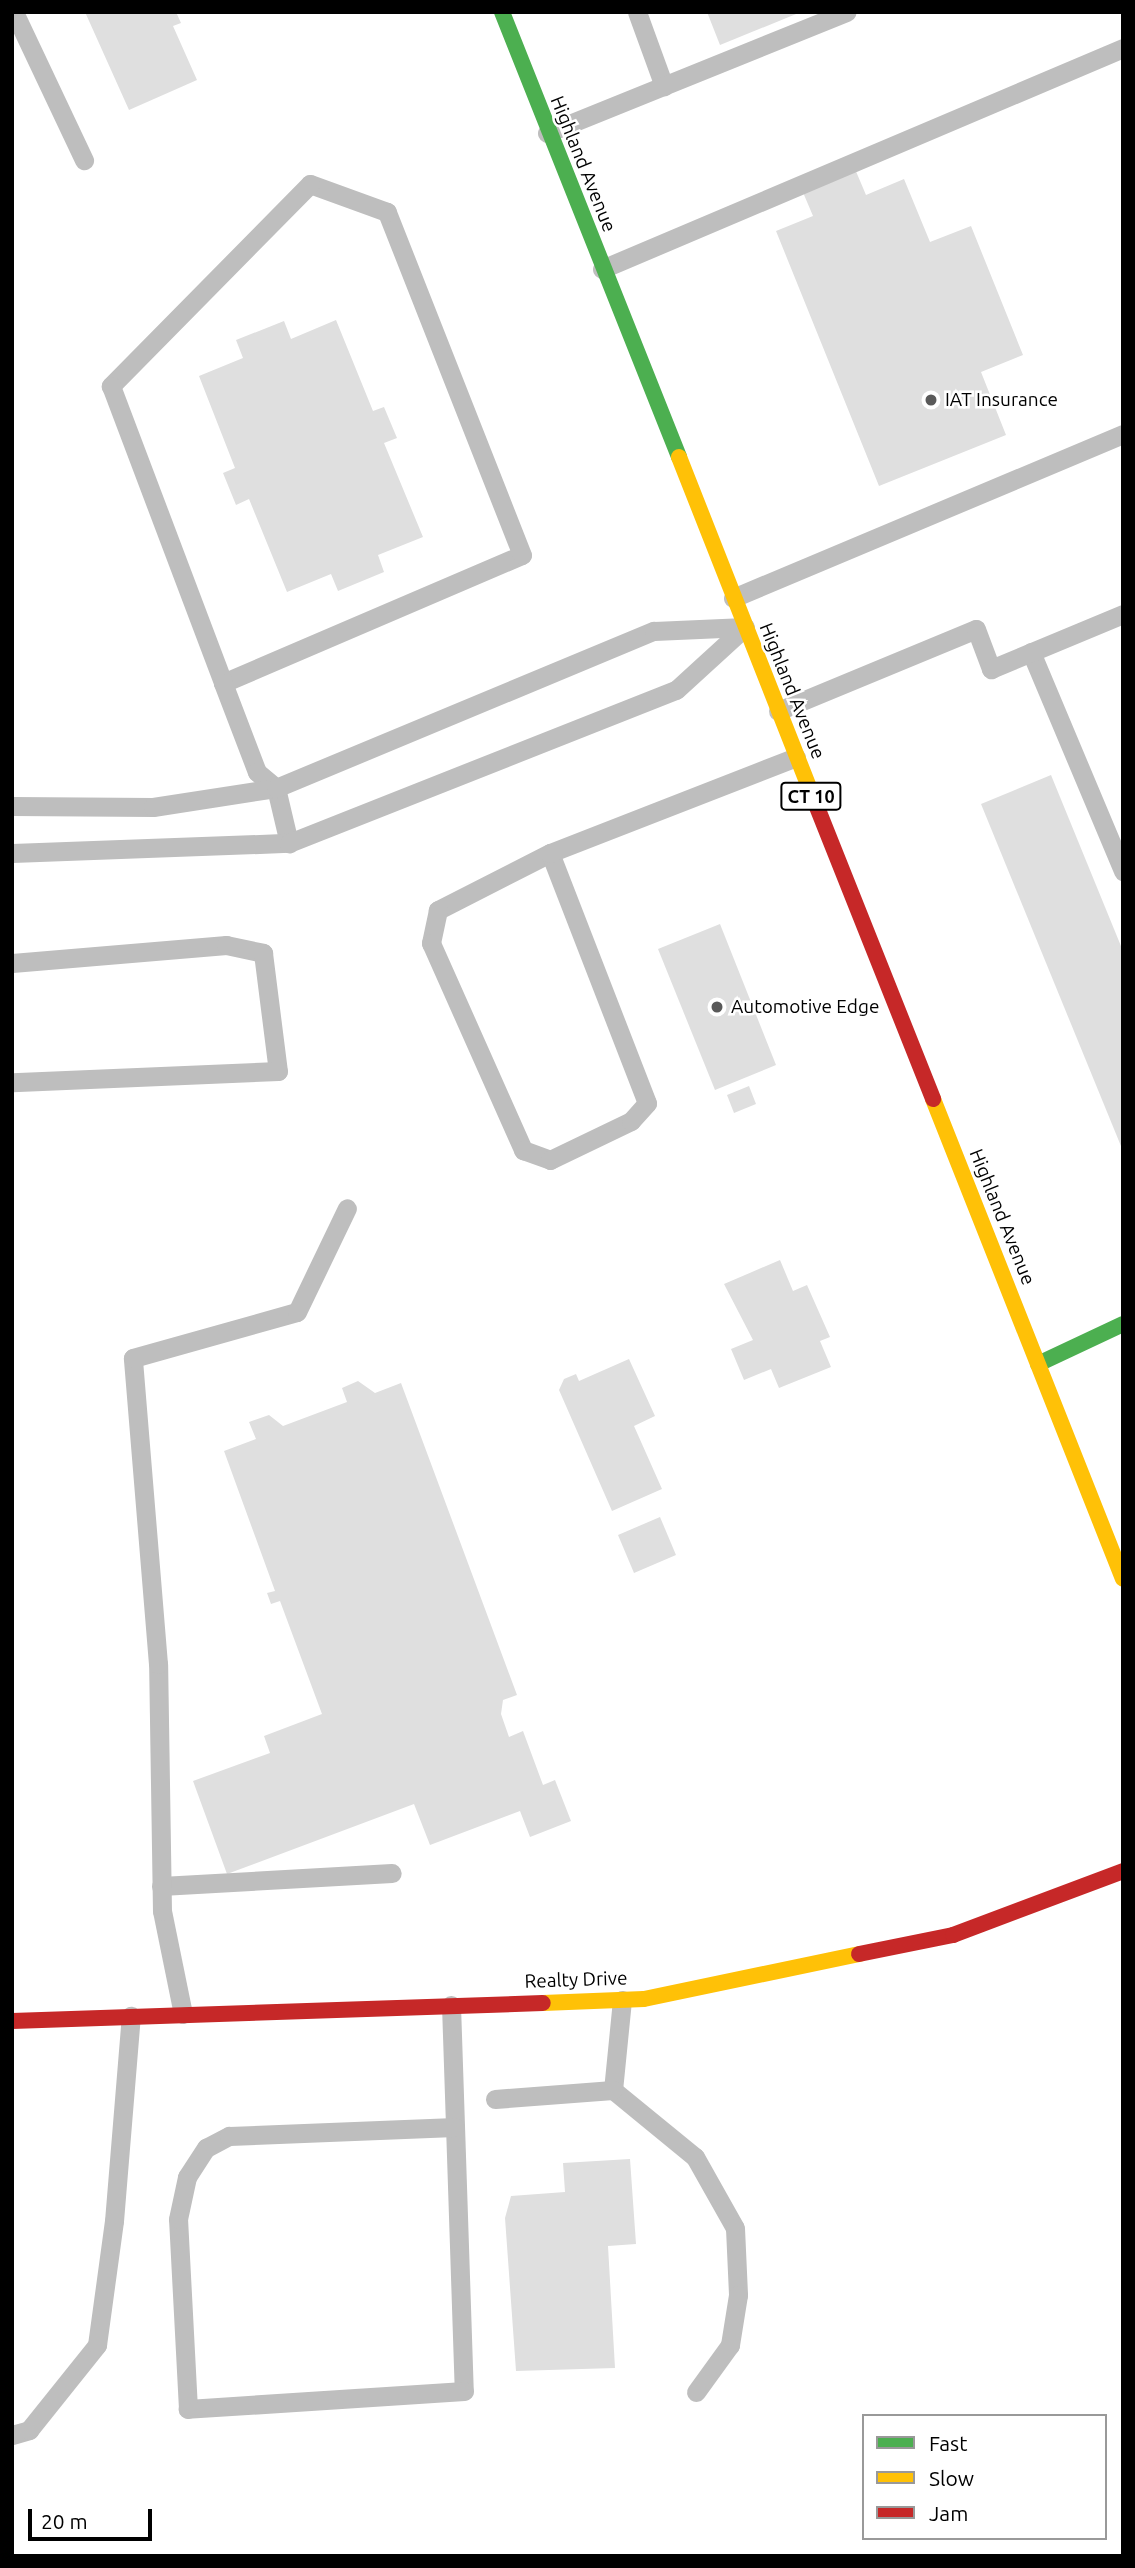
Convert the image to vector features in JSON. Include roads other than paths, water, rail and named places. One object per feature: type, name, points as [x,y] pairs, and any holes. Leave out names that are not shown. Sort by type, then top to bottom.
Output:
[{"type":"main road","name":"Highland Avenue","points":[[502,12],[547,132],[1123,1578]]},
{"type":"main road","points":[[1038,1364],[1123,1324]]},
{"type":"main road","name":"Realty Drive","points":[[12,2021],[622,2000],[953,1935],[1123,1871]]},
{"type":"lane","points":[[14,12],[84,160]]},
{"type":"lane","points":[[637,12],[664,86]]},
{"type":"lane","points":[[547,132],[846,12]]},
{"type":"lane","points":[[602,269],[1123,48]]},
{"type":"lane","points":[[223,683],[522,555],[387,212],[310,184],[111,386],[223,683],[257,772],[276,788],[289,843]]},
{"type":"lane","points":[[733,598],[1123,434]]},
{"type":"lane","points":[[778,711],[976,629],[991,669],[1123,614]]},
{"type":"lane","points":[[12,806],[153,807],[276,788],[654,631],[745,627]]},
{"type":"lane","points":[[12,853],[289,843],[676,690],[745,627]]},
{"type":"lane","points":[[1031,652],[1123,871]]},
{"type":"lane","points":[[550,853],[647,1103],[631,1121],[550,1160],[523,1150],[431,943],[438,910],[550,853],[796,757]]},
{"type":"lane","points":[[12,963],[226,945],[263,953],[278,1071],[12,1082]]},
{"type":"lane","points":[[183,2014],[161,1886],[158,1664],[133,1358],[297,1312],[347,1208]]},
{"type":"lane","points":[[161,1886],[391,1873]]},
{"type":"lane","points":[[613,2091],[622,2000]]},
{"type":"lane","points":[[451,2005],[464,2391],[188,2409],[178,2219],[187,2177],[206,2148],[229,2136],[455,2127]]},
{"type":"lane","points":[[12,2435],[29,2430],[97,2345],[114,2221],[131,2016]]},
{"type":"lane","points":[[495,2099],[613,2091],[695,2158],[735,2228],[740,2254],[733,2334],[719,2368],[696,2392]]},
{"type":"place","name":"IAT Insurance","points":[[931,400]]},
{"type":"place","name":"Automotive Edge","points":[[717,1007]]}]
